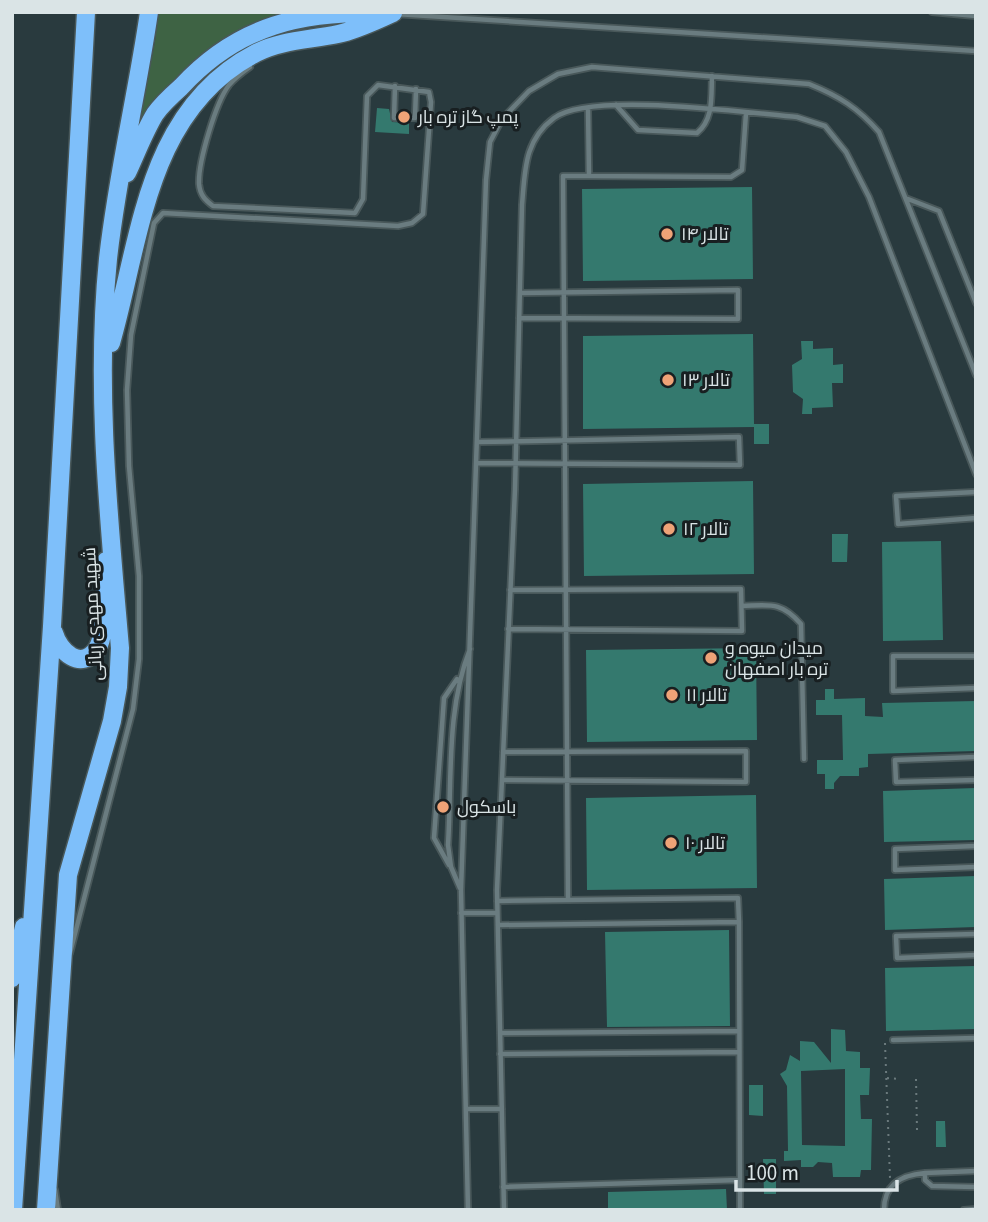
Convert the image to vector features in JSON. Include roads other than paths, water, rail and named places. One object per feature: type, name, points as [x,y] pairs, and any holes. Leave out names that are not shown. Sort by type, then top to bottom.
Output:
[{"type":"highway","name":"شهید مهدی ربانی","points":[[13,1210],[52,626],[86,12]]},
{"type":"highway","name":"شهید مهدی ربانی","points":[[46,1210],[68,875],[112,721],[118,687],[120,648],[110,532],[102,373],[108,259],[121,185],[128,122],[149,12]]},
{"type":"highway","points":[[121,185],[156,114],[194,72],[243,35],[287,20],[338,14],[393,13]]},
{"type":"highway","points":[[102,373],[158,161],[187,114],[223,75],[256,53],[285,42],[360,28],[393,13]]},
{"type":"highway","points":[[52,626],[64,653],[74,659],[86,658],[97,649],[102,634],[102,584],[110,532]]},
{"type":"highway","points":[[12,978],[34,883]]},
{"type":"lane","points":[[932,12],[976,16]]},
{"type":"lane","points":[[393,13],[976,51]]},
{"type":"lane","points":[[275,53],[311,38]]},
{"type":"lane","points":[[60,978],[76,938],[97,840],[133,709],[139,659],[139,576],[127,390],[131,335],[154,223],[163,212],[178,211],[340,224],[412,223],[424,214],[431,102],[429,92],[395,86],[378,85],[367,96],[363,199],[355,213],[213,206],[203,198],[199,184],[212,127],[229,84],[254,64]]},
{"type":"lane","points":[[468,1210],[461,890],[486,180],[490,142],[502,119],[529,91],[558,74],[592,67],[809,84],[840,96],[859,110],[879,132],[976,375]]},
{"type":"lane","points":[[616,105],[638,130],[697,133],[706,126],[712,76]]},
{"type":"lane","points":[[395,86],[394,118],[415,118],[416,89]]},
{"type":"lane","points":[[504,1210],[497,901],[525,158],[534,140],[555,117],[588,108],[616,105],[797,117],[825,126],[846,152],[869,197],[976,474]]},
{"type":"lane","points":[[588,108],[589,176]]},
{"type":"lane","points":[[568,900],[563,176],[731,177],[742,170],[746,113]]},
{"type":"lane","points":[[907,199],[939,211],[976,303]]},
{"type":"lane","points":[[519,318],[738,319],[738,290],[520,293]]},
{"type":"lane","points":[[477,463],[740,465],[739,437],[478,442]]},
{"type":"lane","points":[[976,492],[895,496],[898,524],[976,518]]},
{"type":"lane","points":[[508,629],[742,631],[741,589],[510,590]]},
{"type":"lane","points":[[742,606],[778,605],[790,611],[801,624],[804,759]]},
{"type":"lane","points":[[461,890],[434,838],[444,698],[460,675],[471,645]]},
{"type":"lane","points":[[976,656],[893,656],[893,691],[976,688]]},
{"type":"lane","points":[[451,867],[448,845],[460,675]]},
{"type":"lane","points":[[502,779],[746,782],[746,751],[503,752]]},
{"type":"lane","points":[[976,757],[895,760],[895,782],[976,780]]},
{"type":"lane","points":[[976,846],[895,849],[895,870],[976,867]]},
{"type":"lane","points":[[497,901],[738,898],[740,1210]]},
{"type":"lane","points":[[461,913],[497,913]]},
{"type":"lane","points":[[498,925],[739,922]]},
{"type":"lane","points":[[976,934],[896,936],[897,958],[976,954]]},
{"type":"lane","points":[[500,1033],[739,1031]]},
{"type":"lane","points":[[893,1040],[976,1038]]},
{"type":"lane","points":[[500,1054],[739,1052]]},
{"type":"lane","points":[[466,1110],[502,1109]]},
{"type":"lane","points":[[50,1146],[58,1210]]},
{"type":"lane","points":[[884,1210],[884,1199],[891,1186],[905,1174],[976,1171]]},
{"type":"lane","points":[[925,1172],[925,1180],[932,1186],[976,1187]]},
{"type":"lane","points":[[503,1187],[740,1181]]},
{"type":"lane","points":[[964,1210],[976,1209]]},
{"type":"place","name":"پمپ گاز تره بار","points":[[404,117]]},
{"type":"place","name":"تالار ۱۴","points":[[667,234]]},
{"type":"place","name":"تالار ۱۳","points":[[668,380]]},
{"type":"place","name":"تالار ۱۲","points":[[669,529]]},
{"type":"place","name":"میدان میوه و تره بار اصفهان","points":[[711,658]]},
{"type":"place","name":"تالار ۱۱","points":[[672,695]]},
{"type":"place","name":"باسكول","points":[[443,807]]},
{"type":"place","name":"تالار ۱۰","points":[[671,843]]}]
